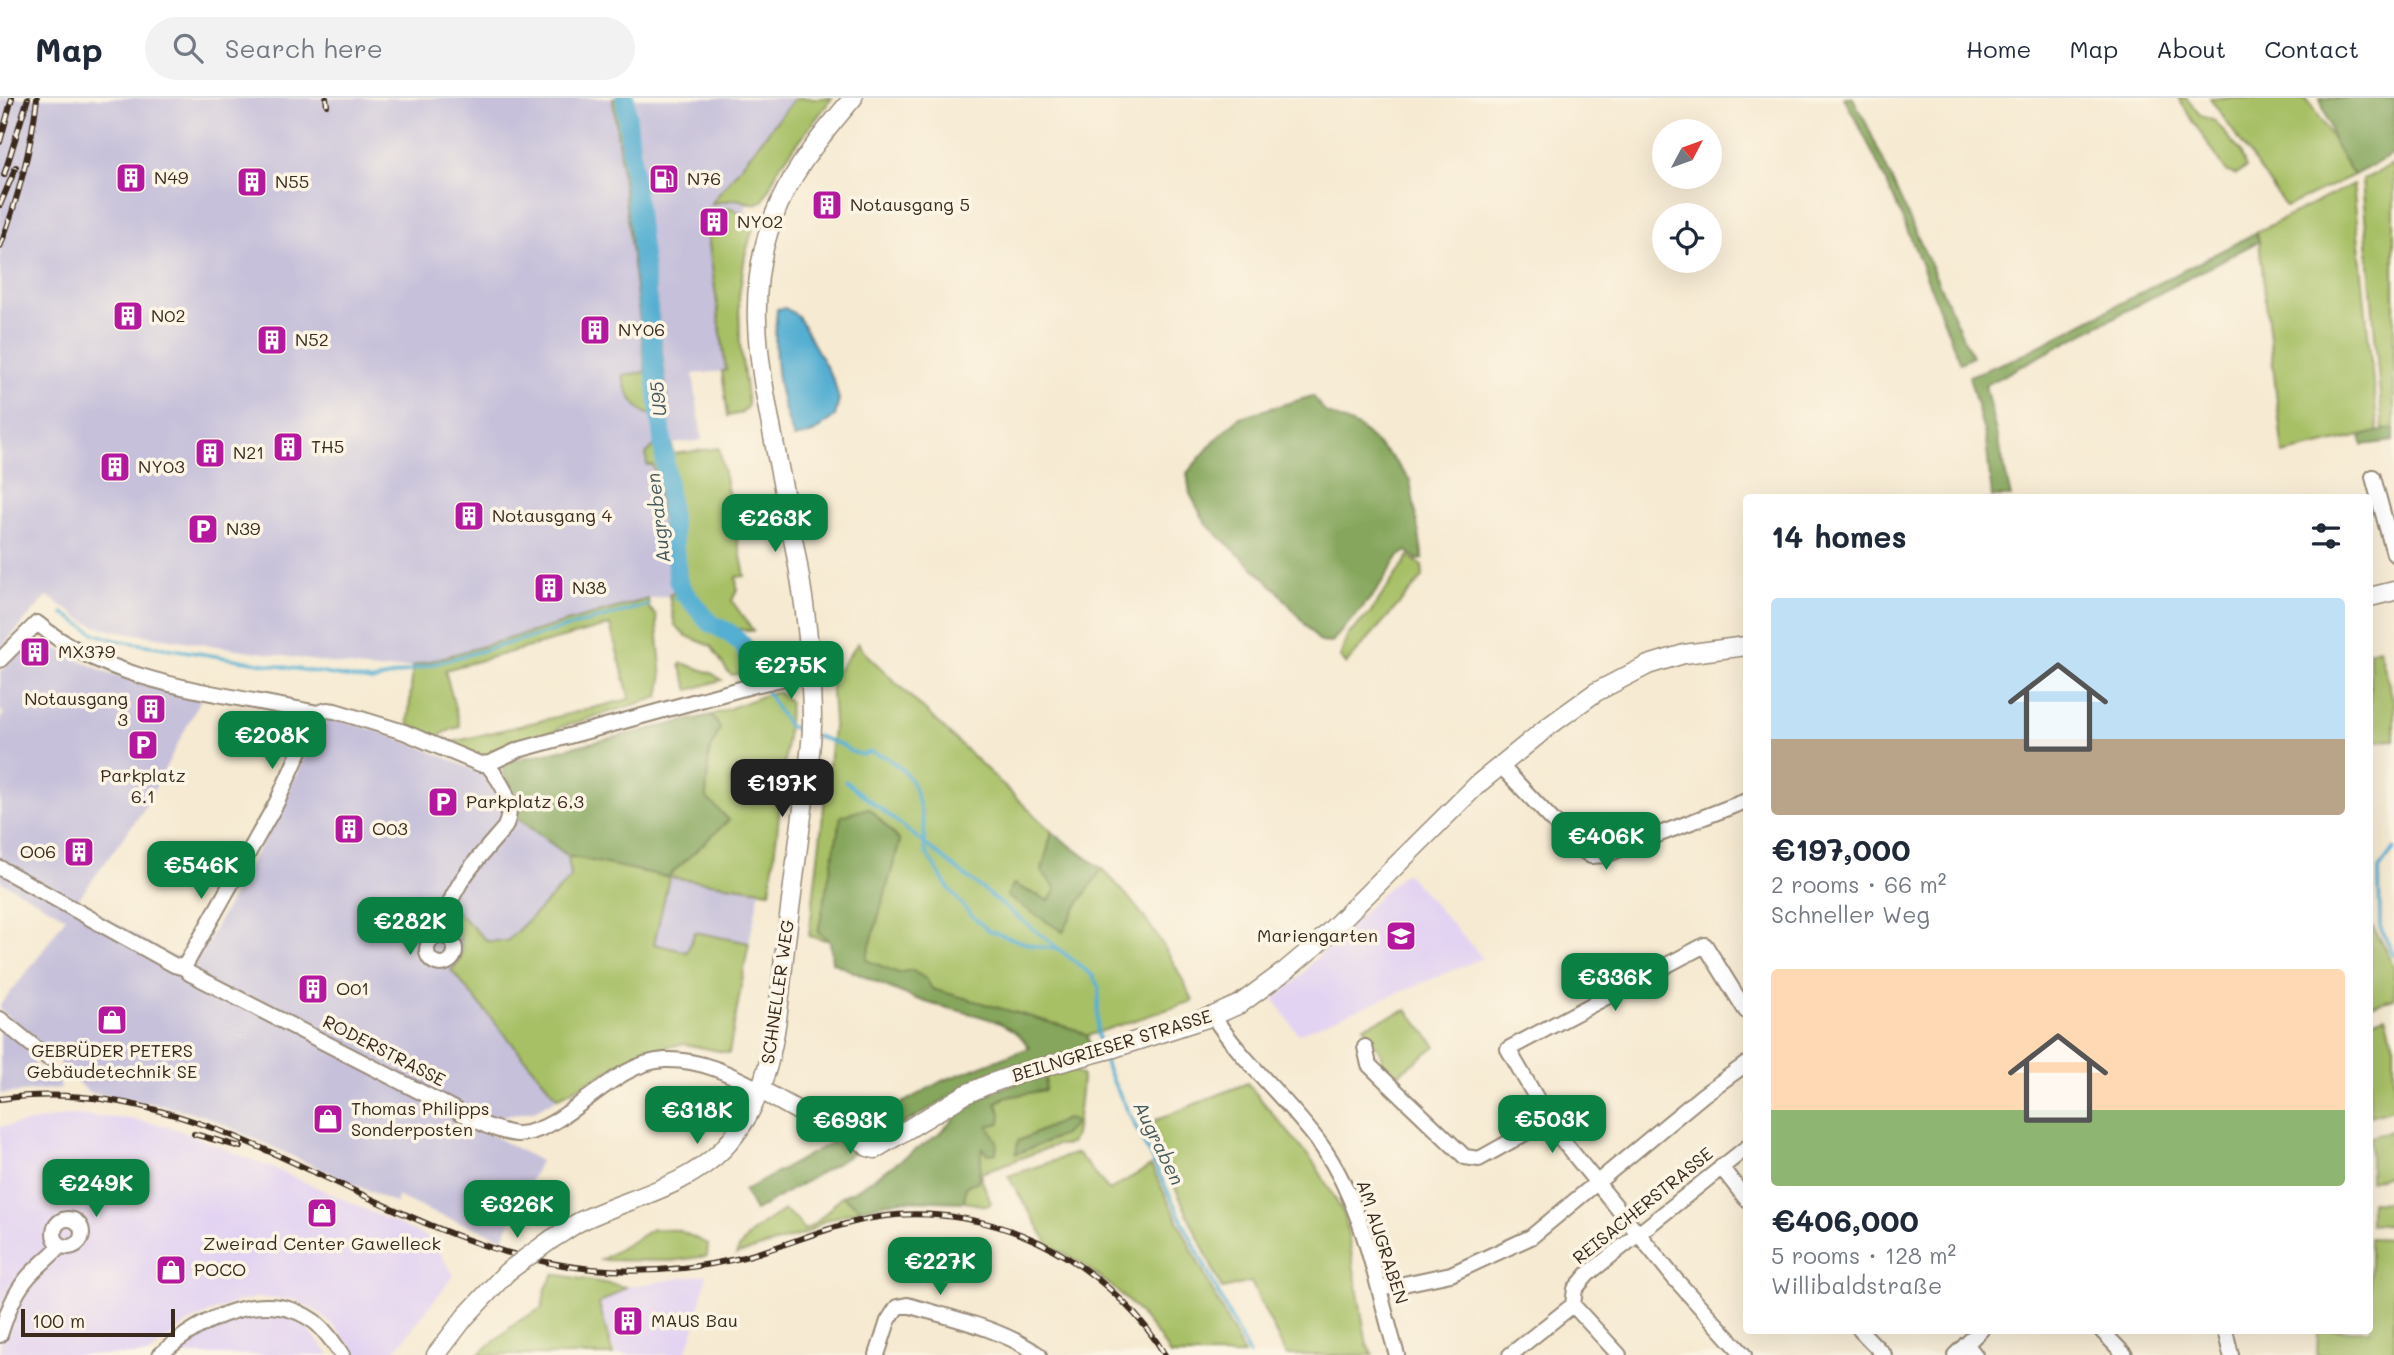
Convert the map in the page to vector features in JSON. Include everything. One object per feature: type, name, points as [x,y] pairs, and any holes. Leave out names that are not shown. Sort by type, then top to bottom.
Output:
[{"type":"main road","name":"SCHNELLER WEG","points":[[436,1355],[465,1317],[507,1272],[552,1239],[578,1223],[665,1188],[713,1158],[728,1143],[761,1090],[773,1043],[812,724],[801,587],[768,417],[756,330],[757,293],[760,263],[778,207],[788,186],[807,155],[853,98]]},
{"type":"main road","points":[[2373,596],[2394,591]]},
{"type":"main road","name":"BEILNGRIESER STRASSE","points":[[761,1090],[827,1127],[847,1132],[868,1147],[876,1149],[966,1094],[1017,1074],[1114,1048],[1213,1016],[1240,1004],[1285,971],[1340,922],[1462,799],[1549,726],[1619,678],[1648,665],[1684,654],[1743,646]]},
{"type":"street","points":[[2373,477],[2394,554]]},
{"type":"street","points":[[0,660],[37,623],[58,641],[93,660],[138,675],[317,713],[327,710],[387,726],[476,763],[486,764],[518,750],[762,683],[809,675]]},
{"type":"street","points":[[186,968],[276,802],[317,713]]},
{"type":"street","points":[[441,936],[447,904],[454,890],[505,827],[509,817],[510,807],[504,789],[486,764]]},
{"type":"street","points":[[1500,765],[1578,847],[1591,856],[1605,855],[1743,802]]},
{"type":"street","name":"RODERSTRASSE","points":[[0,868],[269,1015],[488,1126],[506,1132],[519,1134],[547,1125],[617,1077],[648,1063],[664,1060],[711,1066],[761,1090]]},
{"type":"street","points":[[1743,1006],[1705,945],[1508,1049],[1549,1120],[1596,1182],[1701,1310],[1744,1355]]},
{"type":"street","name":"AM AUGRABEN","points":[[1213,1016],[1322,1147],[1334,1166],[1357,1216],[1397,1355]]},
{"type":"street","points":[[0,1019],[48,1058]]},
{"type":"street","points":[[1365,1047],[1369,1065],[1465,1157],[1479,1159],[1549,1120]]},
{"type":"street","points":[[1380,1289],[1451,1274],[1531,1237],[1703,1095],[1743,1066]]},
{"type":"street","name":"REISACHERSTRASSE","points":[[1510,1355],[1573,1305],[1576,1289],[1588,1273],[1743,1150]]},
{"type":"street","points":[[1721,1167],[1743,1195]]},
{"type":"street","points":[[0,1335],[18,1290],[61,1245]]},
{"type":"street","points":[[160,1355],[183,1336],[211,1320],[239,1310],[266,1305],[289,1308],[315,1323],[342,1355]]},
{"type":"street","points":[[877,1355],[888,1321],[897,1307],[907,1305],[983,1328],[1039,1355]]},
{"type":"street","points":[[1573,1305],[1619,1355]]},
{"type":"street","points":[[1864,1334],[1884,1355]]},
{"type":"street","points":[[1955,1355],[1970,1350],[1979,1334]]},
{"type":"street","points":[[2105,1334],[2125,1355]]},
{"type":"street","points":[[2226,1334],[2231,1355]]},
{"type":"shaded area","points":[[0,98],[811,98],[764,159],[723,270],[713,273],[726,371],[693,374],[702,440],[651,447],[674,594],[410,667],[377,670],[104,629],[86,622],[47,596],[0,649]]},
{"type":"shaded area","points":[[33,637],[109,674],[202,697],[144,809],[77,901],[171,956],[199,957],[282,805],[319,726],[330,718],[372,729],[419,746],[485,775],[502,808],[568,856],[572,878],[507,941],[487,941],[453,907],[456,931],[463,953],[460,963],[451,971],[558,1098],[534,1111],[487,1118],[482,1130],[540,1161],[503,1238],[431,1212],[397,1196],[397,1204],[205,1116],[162,1105],[90,1093],[61,1068],[59,1061],[0,1010],[0,1005],[66,917],[0,881],[0,719],[4,713],[0,711],[0,672]]},
{"type":"shaded area","name":"Mariengarten","points":[[1405,872],[1483,958],[1298,1034],[1274,999],[1295,982],[1317,957]]},
{"type":"shaded area","points":[[668,877],[760,890],[749,943],[695,932],[687,952],[654,944]]},
{"type":"shaded area","points":[[0,1024],[31,1053],[40,1071],[56,1074],[61,1088],[0,1094]]},
{"type":"shaded area","points":[[72,1115],[130,1119],[168,1126],[287,1174],[431,1239],[454,1275],[392,1355],[358,1355],[336,1328],[319,1313],[292,1299],[256,1298],[237,1302],[188,1323],[147,1355],[0,1355],[0,1127]]},
{"type":"shaded area","points":[[707,1274],[696,1324],[685,1355],[615,1355],[599,1304],[626,1287]]},
{"type":"shaded area","points":[[276,1313],[307,1328],[330,1355],[170,1355],[208,1331],[233,1320]]},
{"type":"green space","points":[[613,98],[632,98],[669,414],[652,415],[641,410],[632,400],[624,381],[623,375],[646,372]]},
{"type":"green space","points":[[795,98],[832,98],[779,167],[763,201],[754,204],[737,199],[711,204]]},
{"type":"green space","points":[[1844,98],[1853,98],[1867,125],[1972,357],[1960,363],[1892,195]]},
{"type":"green space","points":[[2178,98],[2186,98],[2201,116],[2215,121],[2240,151],[2246,168],[2235,175],[2226,171]]},
{"type":"green space","points":[[2210,98],[2305,98],[2354,175],[2286,207]]},
{"type":"green space","points":[[2320,98],[2394,98],[2394,154],[2354,175],[2336,148]]},
{"type":"green space","points":[[2394,164],[2394,428],[2383,431],[2362,180]]},
{"type":"green space","points":[[2353,184],[2378,432],[2283,454],[2259,241],[2255,233]]},
{"type":"green space","points":[[731,208],[755,221],[745,256],[739,296],[740,345],[748,405],[742,413],[728,416],[722,371],[726,370],[705,215]]},
{"type":"green space","points":[[2255,233],[2259,241],[1985,385],[2010,494],[1992,494],[1986,440],[1969,376],[2018,357]]},
{"type":"green space","points":[[1313,396],[1326,413],[1359,427],[1392,458],[1410,480],[1423,559],[1418,560],[1407,551],[1398,557],[1375,593],[1331,643],[1320,642],[1276,589],[1206,524],[1190,494],[1187,473],[1215,440],[1240,417]]},
{"type":"green space","points":[[2394,428],[2394,441],[2363,445],[2361,436]]},
{"type":"green space","points":[[672,444],[673,454],[719,448],[745,576],[736,577],[737,589],[732,601],[753,631],[711,625],[741,646],[753,671],[732,675],[711,646],[686,636],[675,626],[669,595],[674,593],[653,465],[647,465],[646,454],[654,446]]},
{"type":"green space","points":[[1409,556],[1422,566],[1423,577],[1346,664],[1340,657],[1347,636],[1370,613]]},
{"type":"green space","points":[[648,599],[649,608],[656,615],[662,680],[659,697],[561,727],[495,753],[478,755],[453,742],[630,699],[610,625],[445,670],[460,727],[435,736],[410,726],[408,722],[413,666]]},
{"type":"green space","points":[[858,643],[864,652],[1052,832],[1042,871],[1056,889],[1049,901],[1013,884],[1063,932],[1074,910],[1102,869],[1154,930],[1193,1001],[1087,1036],[1077,1030],[932,989],[926,979],[898,973],[866,960],[900,841],[830,941],[809,936],[834,720],[831,680]]},
{"type":"green space","points":[[2379,648],[2394,703],[2394,740],[2373,741],[2373,650]]},
{"type":"green space","points":[[682,663],[711,673],[722,680],[689,690],[680,665]]},
{"type":"green space","points":[[773,692],[779,693],[790,702],[770,891],[669,877],[706,797],[709,753],[720,728],[712,715]]},
{"type":"green space","points":[[712,715],[720,728],[709,753],[706,797],[729,820],[668,877],[568,856],[518,819],[515,792],[503,773],[503,766],[507,762]]},
{"type":"green space","points":[[869,808],[900,841],[866,960],[898,973],[911,970],[926,979],[932,989],[1077,1030],[1087,1036],[1089,1043],[1086,1049],[972,1084],[755,1211],[744,1191],[942,1081],[1029,1048],[1020,1036],[994,1021],[917,999],[832,962],[830,941],[818,932],[841,816]]},
{"type":"green space","points":[[1052,832],[1102,869],[1074,910],[1063,932],[1007,896],[1013,884],[1049,901],[1056,889],[1042,871]]},
{"type":"green space","points":[[568,856],[669,877],[654,944],[687,952],[695,932],[749,943],[729,1053],[684,1044],[646,1050],[558,1098],[451,970],[458,963],[462,948],[452,907],[487,941],[507,941],[571,878]]},
{"type":"green space","points":[[2373,927],[2394,969],[2394,999],[2373,1005]]},
{"type":"green space","points":[[1407,1010],[1436,1046],[1392,1079],[1379,1065],[1383,1057],[1364,1026]]},
{"type":"green space","points":[[2386,1016],[2394,1045],[2394,1109],[2373,1115],[2373,1020]]},
{"type":"green space","points":[[1072,1070],[1082,1075],[1072,1142],[1056,1145],[981,1173],[991,1203],[987,1206],[964,1202],[966,1186],[978,1180],[985,1137],[996,1105],[1011,1096],[1045,1090],[1046,1076]]},
{"type":"green space","points":[[1046,1076],[1045,1090],[1003,1098],[996,1103],[1001,1113],[1000,1123],[988,1126],[997,1141],[996,1153],[988,1154],[983,1148],[978,1181],[966,1186],[964,1202],[900,1200],[861,1209],[842,1196],[856,1190],[938,1135],[972,1101],[1010,1085]]},
{"type":"green space","points":[[1247,1083],[1315,1164],[1345,1216],[1367,1345],[1373,1355],[1286,1355],[1251,1282],[1222,1289],[1146,1124]]},
{"type":"green space","points":[[1066,1119],[1075,1123],[1064,1135],[1016,1154],[1018,1141]]},
{"type":"green space","points":[[2394,1130],[2394,1174],[2373,1180],[2373,1136]]},
{"type":"green space","points":[[1077,1153],[1109,1190],[1151,1166],[1244,1355],[1170,1355],[1134,1307],[1110,1285],[1081,1263],[1050,1246],[1008,1176]]},
{"type":"green space","points":[[842,1196],[861,1209],[824,1221],[807,1233],[736,1255],[750,1235],[784,1210],[796,1219],[804,1230],[819,1220]]},
{"type":"green space","points":[[2373,1202],[2394,1203],[2394,1226],[2373,1224]]},
{"type":"green space","points":[[653,1229],[678,1230],[708,1244],[707,1256],[671,1261],[601,1260]]},
{"type":"green space","points":[[2373,1238],[2394,1239],[2394,1355],[2317,1355],[2318,1334],[2373,1334]]},
{"type":"green space","points":[[554,1274],[626,1287],[599,1304],[613,1355],[478,1355],[517,1322],[542,1308],[546,1288]]},
{"type":"water","points":[[785,308],[798,316],[834,381],[839,400],[835,416],[813,433],[794,438],[784,407],[776,358],[777,309]]},
{"type":"waterway","name":"Augraben","points":[[625,98],[678,581],[686,595],[710,623],[728,632],[742,644],[756,669]]},
{"type":"waterway","name":"Augraben","points":[[626,98],[661,414]]},
{"type":"waterway","name":"Augraben","points":[[664,445],[678,581],[686,595],[710,623],[728,632],[742,644],[760,679]]},
{"type":"waterway","points":[[674,599],[686,595]]},
{"type":"waterway","points":[[63,613],[94,633],[115,640],[372,681],[648,605]]},
{"type":"waterway","name":"Augraben","points":[[763,686],[788,726],[806,732]]},
{"type":"waterway","name":"Augraben","points":[[816,736],[862,755],[870,752],[886,757],[904,771],[913,784],[920,807],[925,851],[947,886],[969,913],[989,931],[1034,946],[1057,949]]},
{"type":"waterway","name":"Augraben","points":[[845,781],[1093,976],[1099,987],[1097,1032],[1101,1047]]},
{"type":"waterway","points":[[2394,849],[2379,869],[2380,927],[2394,956]]},
{"type":"waterway","name":"Augraben","points":[[1104,1058],[1108,1071],[1249,1355]]},
{"type":"railway","points":[[0,142],[12,98]]},
{"type":"railway","points":[[4,175],[28,98]]},
{"type":"railway","points":[[0,247],[23,174],[37,98]]},
{"type":"railway","points":[[326,98],[327,105]]},
{"type":"railway","points":[[0,205],[16,167]]},
{"type":"railway","points":[[0,1099],[80,1097],[156,1110],[228,1134],[442,1230],[516,1255],[592,1269],[664,1270],[718,1263],[878,1217],[934,1215],[963,1218],[1018,1233],[1044,1244],[1082,1267],[1134,1313],[1165,1355]]},
{"type":"railway","points":[[194,1134],[241,1147]]},
{"type":"place","name":"N49","points":[[131,178]]},
{"type":"place","name":"N76","points":[[664,179]]},
{"type":"place","name":"N55","points":[[252,182]]},
{"type":"place","name":"Notausgang 5","points":[[827,205]]},
{"type":"place","name":"NY02","points":[[714,222]]},
{"type":"place","name":"N02","points":[[128,316]]},
{"type":"place","name":"NY06","points":[[595,330]]},
{"type":"place","name":"N52","points":[[272,340]]},
{"type":"place","name":"TH5","points":[[288,447]]},
{"type":"place","name":"N21","points":[[210,453]]},
{"type":"place","name":"NY03","points":[[115,467]]},
{"type":"place","name":"Notausgang 4","points":[[469,516]]},
{"type":"place","name":"N39","points":[[203,529]]},
{"type":"place","name":"N38","points":[[549,588]]},
{"type":"place","name":"MX379","points":[[35,652]]},
{"type":"place","name":"Notausgang 3","points":[[151,709]]},
{"type":"place","name":"Parkplatz 6.1","points":[[143,745]]},
{"type":"place","name":"Parkplatz 6.3","points":[[443,802]]},
{"type":"place","name":"O03","points":[[349,829]]},
{"type":"place","name":"O06","points":[[79,852]]},
{"type":"place","name":"Mariengarten","points":[[1401,936]]},
{"type":"place","name":"O01","points":[[313,989]]},
{"type":"place","name":"GEBRÜDER PETERS Gebäudetechnik SE","points":[[112,1020]]},
{"type":"place","name":"Thomas Philipps Sonderposten","points":[[328,1119]]},
{"type":"place","name":"Zweirad Center Gawelleck","points":[[322,1213]]},
{"type":"place","name":"POCO","points":[[171,1270]]},
{"type":"place","name":"MAUS Bau","points":[[628,1321]]},
{"type":"water label","name":"U95","points":[[658,399]]}]
